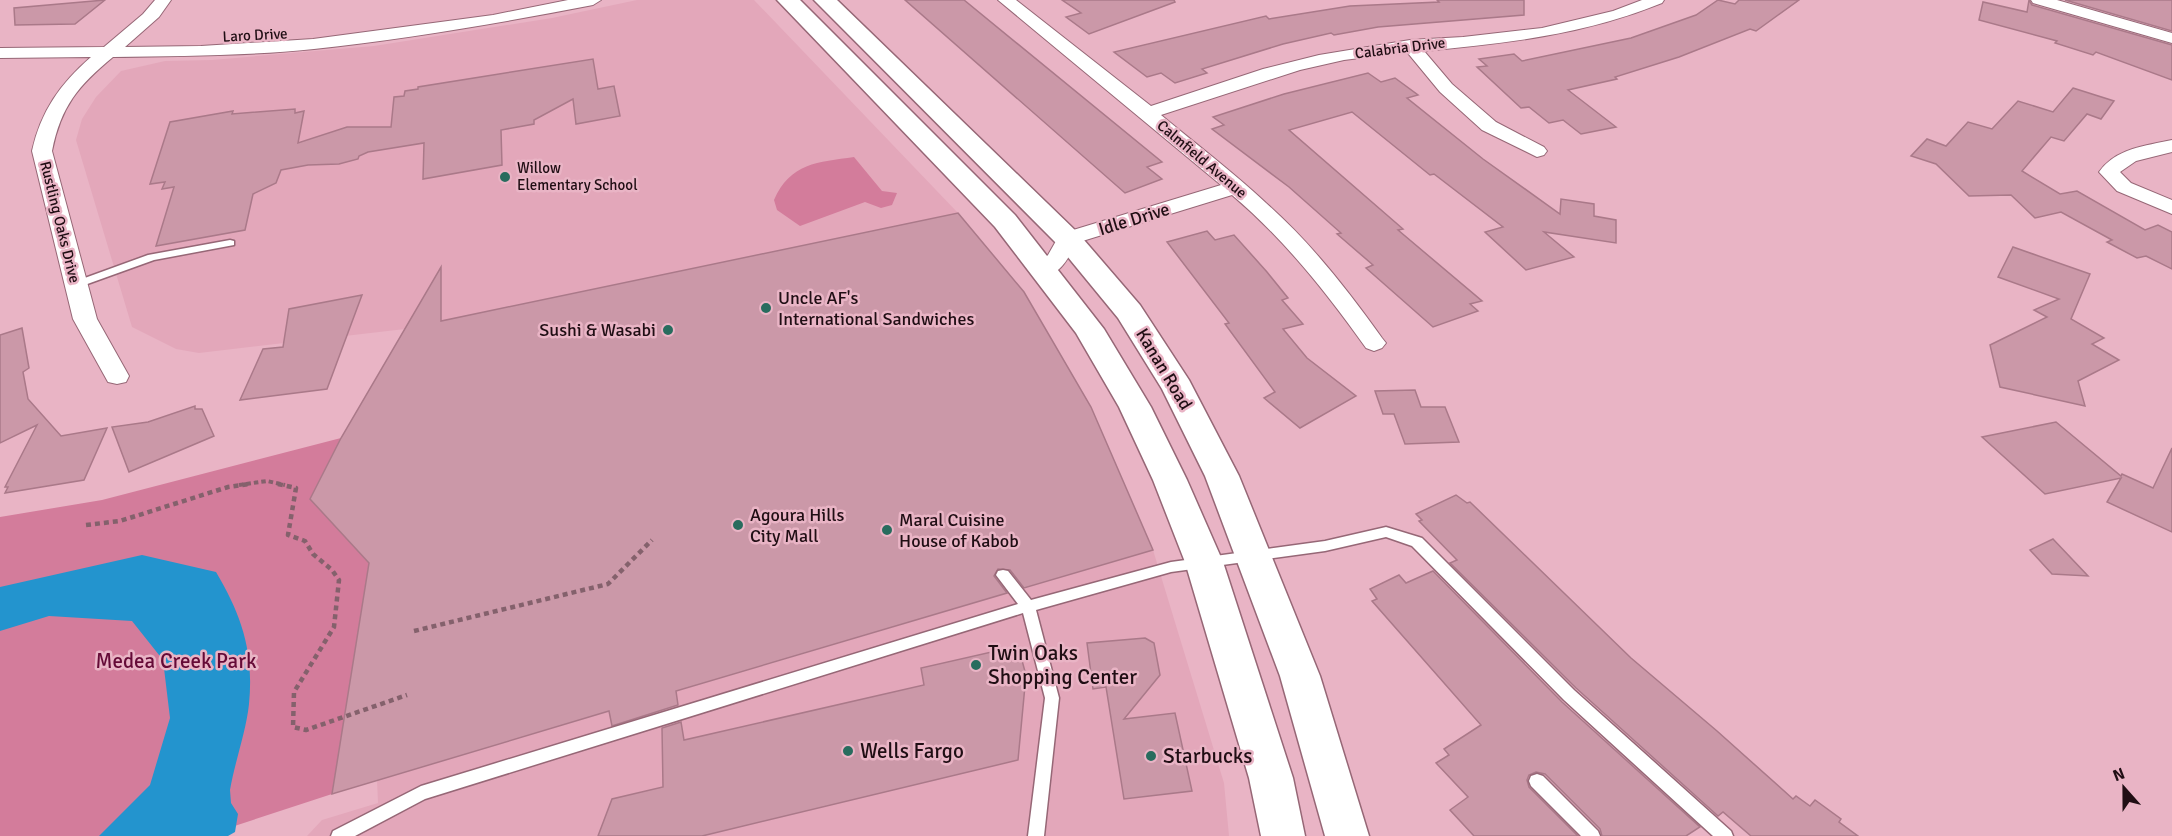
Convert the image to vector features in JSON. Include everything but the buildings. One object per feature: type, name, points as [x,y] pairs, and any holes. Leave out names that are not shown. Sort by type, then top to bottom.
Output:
[{"type":"main road","points":[[788,0],[1005,221],[1089,329],[1135,407],[1170,480],[1204,562],[1271,778],[1283,836]]},
{"type":"main road","name":"Kanan Road","points":[[825,0],[1068,239],[1129,312],[1178,388],[1222,476],[1300,676],[1347,836]]},
{"type":"street","name":"Rustling Oaks Drive","points":[[117,376],[85,319],[42,152],[45,129],[55,106],[75,80],[159,8],[163,0]]},
{"type":"street","name":"Laro Drive","points":[[0,40],[280,34],[401,22],[541,0]]},
{"type":"street","name":"Laro Drive","points":[[0,53],[108,53],[235,49],[358,39],[493,20],[592,0]]},
{"type":"street","name":"Calabria Drive","points":[[1148,113],[1291,66],[1342,55],[1410,45],[1518,36],[1573,27],[1636,10],[1656,0]]},
{"type":"street","points":[[2039,0],[2172,38]]},
{"type":"street","name":"Calmfield Avenue","points":[[1017,2],[1236,187],[1294,242],[1336,290],[1374,343]]},
{"type":"street","name":"Laro Drive","points":[[358,39],[373,31],[480,16],[509,6]]},
{"type":"street","points":[[1410,45],[1446,88],[1489,126],[1537,151]]},
{"type":"street","points":[[2172,146],[2128,157],[2114,164],[2109,172],[2124,187],[2172,208]]},
{"type":"street","name":"Idle Drive","points":[[1068,239],[1236,187]]},
{"type":"street","points":[[1045,270],[1057,259],[1068,239]]},
{"type":"lane","points":[[75,285],[152,257],[231,243]]},
{"type":"lane","points":[[339,836],[421,793],[1028,606],[1171,567],[1325,546],[1386,532],[1417,542],[1569,695],[1725,836]]},
{"type":"lane","points":[[1003,575],[1028,606],[1052,698],[1036,836]]},
{"type":"lane","points":[[1537,782],[1592,836]]},
{"type":"path","points":[[86,525],[120,522],[228,487],[267,481],[296,488],[288,534],[305,541],[313,554],[332,570],[339,580],[334,627],[294,692],[293,727],[306,730],[407,695]]},
{"type":"path","points":[[414,631],[608,584],[652,540]]},
{"type":"shaded area","name":"Willow Elementary School","points":[[637,0],[754,0],[958,213],[405,329],[199,353],[176,349],[132,327],[76,140],[82,119],[96,97],[121,71],[165,61],[212,60],[374,46],[552,18]]},
{"type":"shaded area","name":"Twin Oaks Shopping Center","points":[[1153,550],[1224,783],[1229,836],[307,836],[322,820],[378,803],[377,780]]},
{"type":"green space","points":[[854,157],[882,191],[897,193],[892,205],[881,208],[865,202],[800,226],[777,210],[774,200],[788,178],[797,171],[817,163]]},
{"type":"green space","name":"Medea Creek Park","points":[[341,438],[310,499],[369,563],[332,794],[204,836],[0,836],[0,517],[102,500]]},
{"type":"water","points":[[142,555],[216,572],[233,604],[244,635],[250,668],[249,704],[230,790],[231,803],[238,814],[235,832],[228,836],[99,836],[150,785],[170,718],[163,660],[132,621],[49,616],[0,631],[0,587]]},
{"type":"place","name":"Willow Elementary School","points":[[505,177]]},
{"type":"place","name":"Uncle AF's International Sandwiches","points":[[766,308]]},
{"type":"place","name":"Sushi & Wasabi","points":[[668,330]]},
{"type":"place","name":"Agoura Hills City Mall","points":[[738,525]]},
{"type":"place","name":"Maral Cuisine House of Kabob","points":[[887,530]]},
{"type":"place","name":"Twin Oaks Shopping Center","points":[[976,665]]},
{"type":"place","name":"Wells Fargo","points":[[848,751]]},
{"type":"place","name":"Starbucks","points":[[1151,756]]}]
